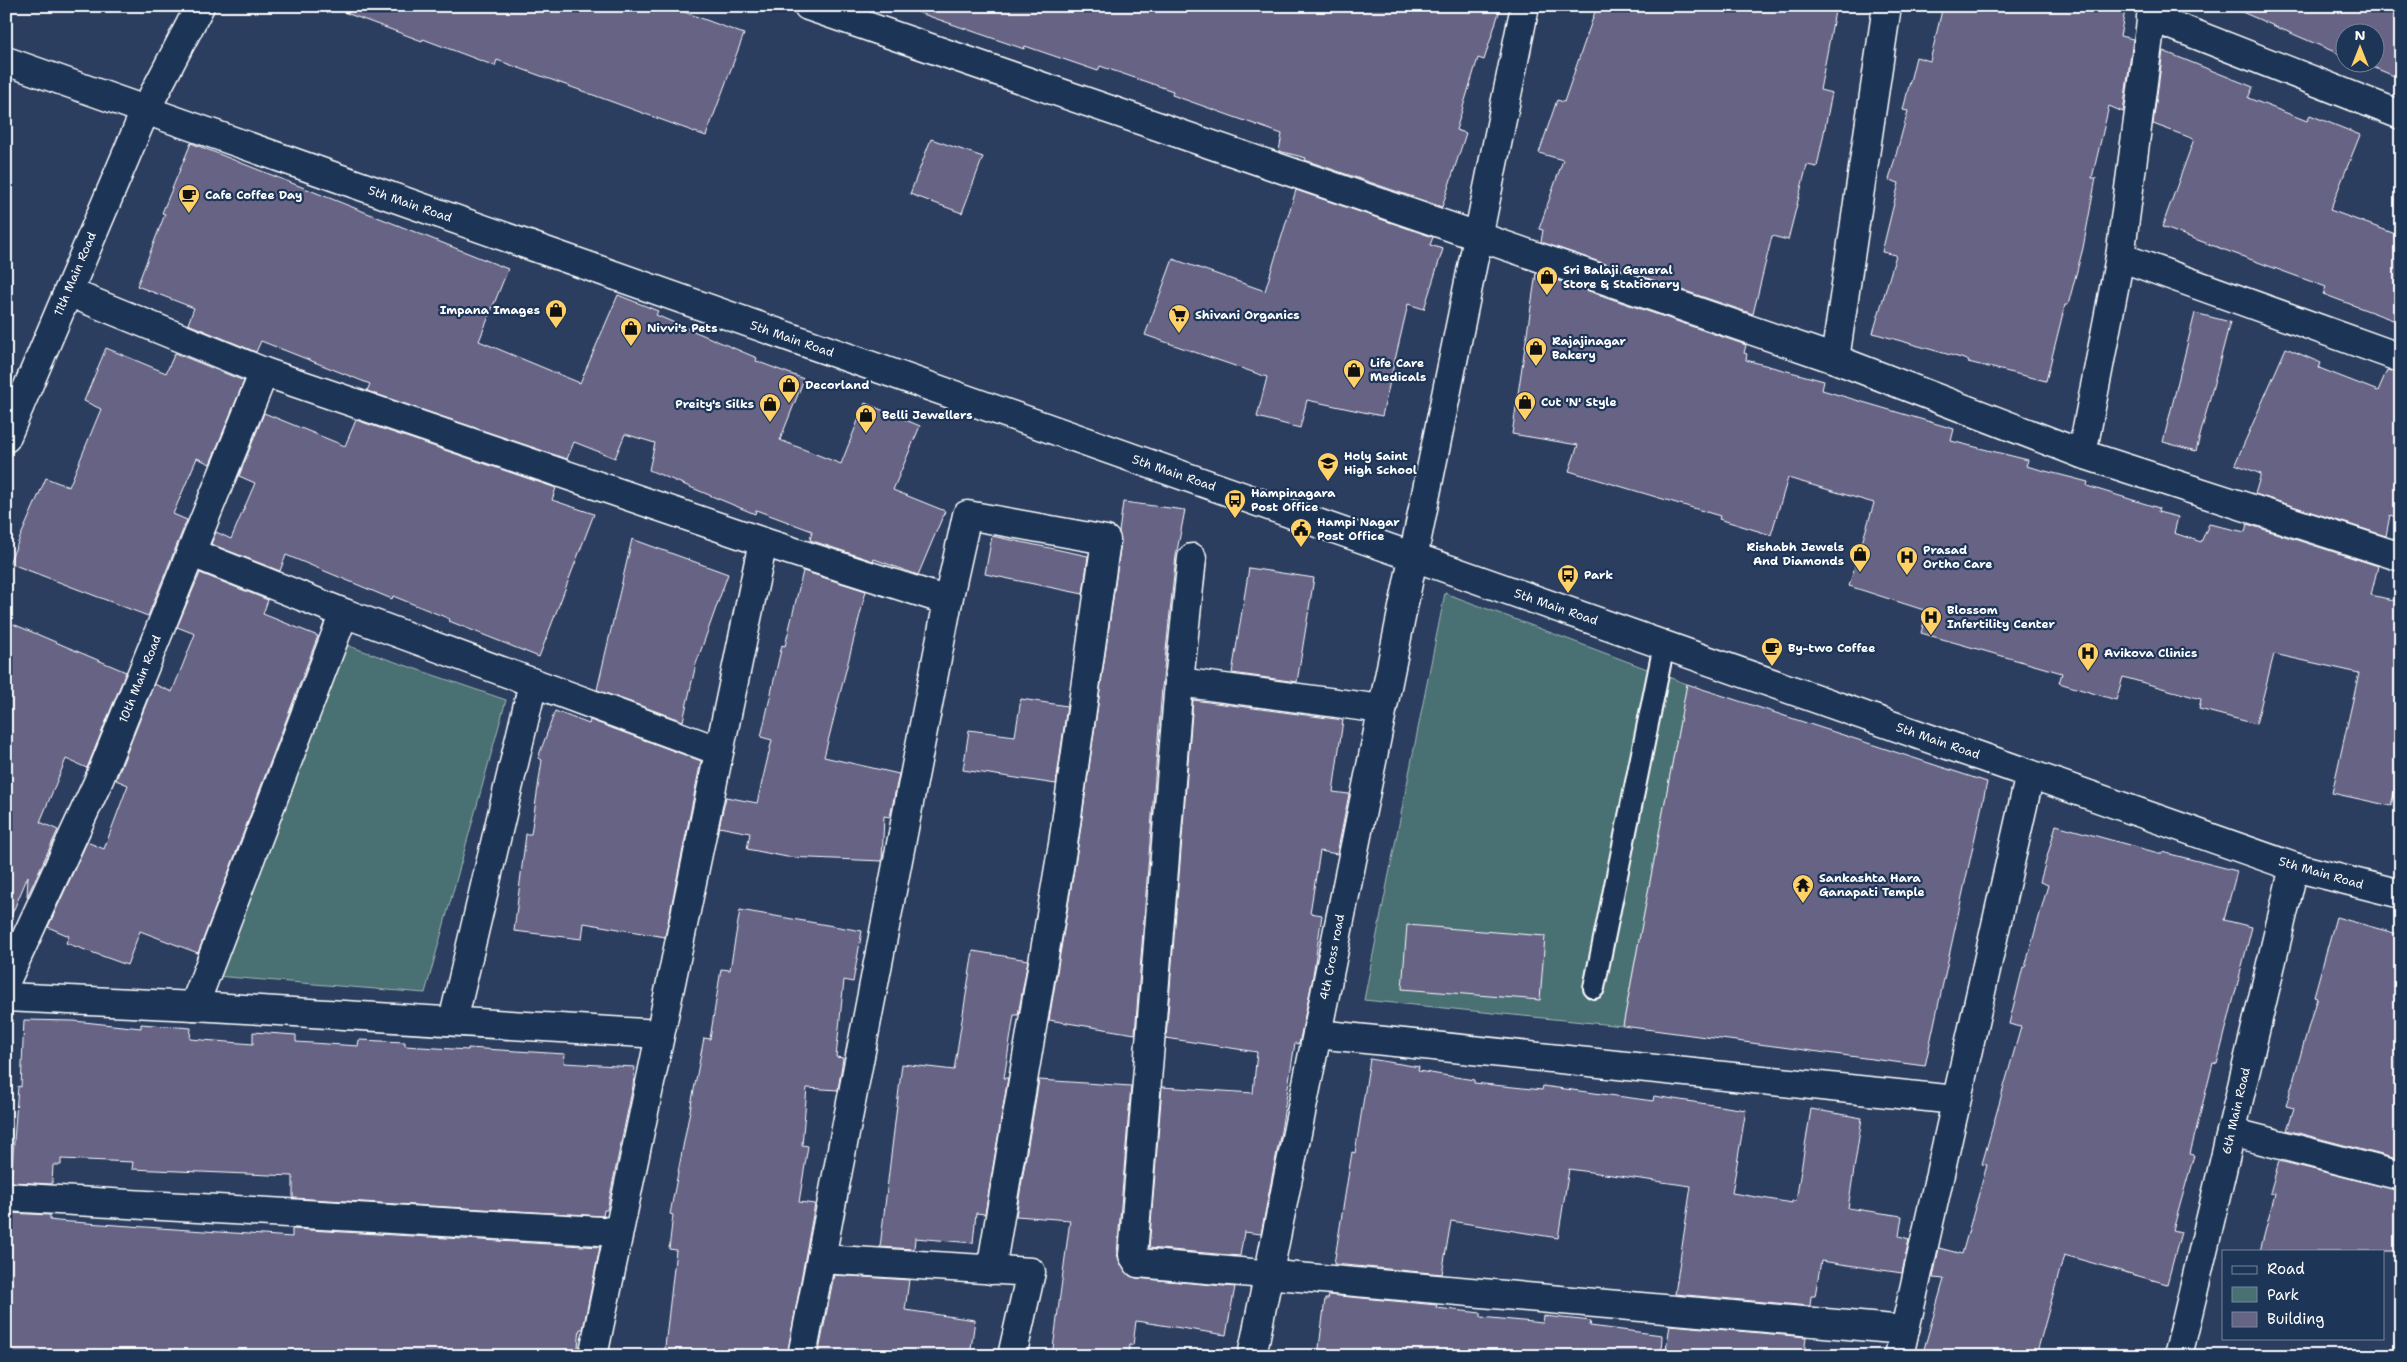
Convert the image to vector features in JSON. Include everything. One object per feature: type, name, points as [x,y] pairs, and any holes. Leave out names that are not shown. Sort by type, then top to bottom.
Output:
[{"type":"street","name":"11th Main Road","points":[[6,438],[146,111],[200,6]]},
{"type":"street","points":[[808,6],[1836,359],[2082,454],[2401,557]]},
{"type":"street","name":"4th Cross road","points":[[1252,1356],[1525,6]]},
{"type":"street","points":[[1836,359],[1886,6]]},
{"type":"street","points":[[2082,454],[2120,257],[2152,12],[2401,115]]},
{"type":"street","name":"5th Main Road","points":[[6,61],[2294,867],[2401,894]]},
{"type":"street","points":[[2120,257],[2401,358]]},
{"type":"street","points":[[68,292],[264,372],[762,542],[948,601]]},
{"type":"street","name":"10th Main Road","points":[[6,981],[98,782],[264,372]]},
{"type":"street","points":[[802,1356],[948,601],[967,515],[1106,540],[1063,844],[992,1270]]},
{"type":"street","points":[[592,1356],[762,542]]},
{"type":"street","points":[[192,553],[344,613],[719,751]]},
{"type":"street","points":[[1192,558],[1179,682],[1133,1255],[1138,1263],[1905,1330]]},
{"type":"street","points":[[194,1006],[344,613]]},
{"type":"street","points":[[1179,682],[1382,709]]},
{"type":"street","points":[[453,1021],[533,683]]},
{"type":"street","points":[[1899,1356],[2030,774]]},
{"type":"street","name":"6th Main Road","points":[[2178,1356],[2294,867]]},
{"type":"street","points":[[6,998],[194,1006],[660,1034]]},
{"type":"street","points":[[1317,1034],[1956,1100]]},
{"type":"street","points":[[2231,1132],[2401,1176]]},
{"type":"street","points":[[6,1197],[618,1232]]},
{"type":"street","points":[[821,1258],[1031,1272],[1012,1356]]},
{"type":"lane","points":[[1594,988],[1664,645]]},
{"type":"green space","points":[[1445,593],[1687,684],[1623,1026],[1364,1000]]},
{"type":"green space","points":[[343,644],[506,700],[425,993],[215,976]]},
{"type":"building","points":[[339,6],[668,6],[744,34],[706,136],[497,60],[495,66],[423,39],[422,41],[338,10]]},
{"type":"building","points":[[915,6],[1501,6],[1484,60],[1478,58],[1456,130],[1466,133],[1442,207],[1305,160],[1306,158],[1279,151],[1282,134],[1172,95],[1173,91],[1100,66],[1098,71],[1025,46],[1024,49],[914,11]]},
{"type":"building","points":[[1597,6],[1836,6],[1820,90],[1832,93],[1817,167],[1807,165],[1788,240],[1772,236],[1753,314],[1541,242],[1543,230],[1539,229],[1563,160],[1539,153],[1557,100],[1564,102]]},
{"type":"building","points":[[1943,6],[2126,6],[2120,36],[2133,39],[2123,112],[2109,106],[2092,178],[2096,178],[2083,248],[2068,305],[2065,305],[2046,381],[1968,362],[1968,360],[1873,333],[1896,255],[1882,252],[1899,183],[1889,180],[1908,111],[1903,110],[1916,57],[1930,61]]},
{"type":"building","points":[[2228,6],[2401,6],[2401,79],[2384,72],[2384,22],[2334,22],[2334,52]]},
{"type":"building","points":[[2163,51],[2253,87],[2248,98],[2307,121],[2310,115],[2360,135],[2330,210],[2401,236],[2401,323],[2323,294],[2326,287],[2162,227],[2194,139],[2153,124]]},
{"type":"building","points":[[931,139],[983,157],[962,213],[910,194]]},
{"type":"building","points":[[191,143],[508,269],[479,341],[580,383],[618,295],[658,311],[656,315],[757,358],[756,361],[804,379],[780,440],[841,464],[865,403],[920,426],[893,490],[945,511],[918,575],[874,559],[873,561],[810,540],[812,531],[756,510],[755,514],[649,470],[655,443],[625,434],[615,458],[574,442],[567,459],[367,391],[370,384],[261,341],[256,352],[188,324],[194,308],[137,286],[165,214],[162,213]]},
{"type":"building","points":[[1296,190],[1433,237],[1430,245],[1443,249],[1424,309],[1408,304],[1382,416],[1307,400],[1300,428],[1257,417],[1267,377],[1145,335],[1173,259],[1265,291]]},
{"type":"building","points":[[1536,273],[1746,345],[1744,353],[1747,354],[1746,360],[1824,381],[1822,390],[1954,429],[1951,441],[2028,460],[2026,466],[2088,482],[2087,486],[2159,508],[2158,512],[2178,517],[2174,533],[2201,542],[2209,524],[2245,532],[2247,524],[2378,566],[2371,595],[2401,602],[2401,762],[2391,806],[2332,793],[2359,673],[2274,654],[2256,724],[2199,709],[2201,699],[2123,677],[2116,700],[2059,683],[2062,673],[1921,633],[1927,611],[1849,586],[1874,503],[1788,478],[1771,535],[1719,519],[1720,516],[1569,471],[1578,445],[1512,434]]},
{"type":"building","points":[[2195,313],[2230,322],[2196,451],[2163,442]]},
{"type":"building","points":[[106,348],[166,373],[175,353],[244,381],[210,464],[197,458],[173,514],[187,520],[148,616],[9,563],[46,478],[69,487],[101,409],[84,401]]},
{"type":"building","points":[[2286,348],[2321,363],[2319,368],[2378,391],[2387,370],[2401,373],[2401,519],[2390,515],[2386,536],[2255,494],[2261,474],[2235,464]]},
{"type":"building","points":[[264,413],[345,446],[356,420],[556,488],[552,500],[594,514],[539,657],[393,596],[392,599],[286,555],[280,571],[211,544],[216,532],[231,539],[255,483],[239,476]]},
{"type":"building","points":[[1123,502],[1185,510],[1176,556],[1162,688],[1135,1034],[1049,1020],[1078,846],[1121,542],[1119,532]]},
{"type":"building","points":[[992,536],[1088,556],[1083,594],[985,574]]},
{"type":"building","points":[[632,539],[728,574],[696,664],[683,721],[597,690]]},
{"type":"building","points":[[1249,568],[1314,578],[1297,682],[1232,673]]},
{"type":"building","points":[[803,571],[866,591],[824,757],[899,774],[890,817],[884,816],[882,861],[787,857],[747,849],[750,833],[719,827],[726,797],[757,803],[772,740],[761,737],[782,645],[785,646]]},
{"type":"building","points":[[200,573],[268,600],[263,614],[318,636],[198,953],[140,931],[127,965],[66,943],[69,936],[48,927],[87,842],[104,849],[128,785],[116,780],[154,684],[172,692],[195,634],[177,627]]},
{"type":"building","points":[[6,621],[126,672],[87,768],[66,759],[40,822],[58,830],[27,897],[28,876],[6,928]]},
{"type":"building","name":"Sankashta Hara Ganapati Temple","points":[[1687,684],[1987,782],[1925,1066],[1623,1026]]},
{"type":"building","points":[[1021,699],[1067,706],[1056,784],[963,770],[969,730],[1015,736]]},
{"type":"building","points":[[1193,700],[1343,720],[1333,792],[1349,794],[1337,854],[1320,851],[1310,913],[1322,915],[1312,982],[1299,1044],[1295,1043],[1281,1131],[1261,1234],[1244,1232],[1240,1256],[1149,1248],[1162,1087],[1253,1093],[1257,1052],[1166,1038]]},
{"type":"building","points":[[555,711],[589,724],[590,720],[701,761],[665,937],[584,923],[582,939],[514,931],[526,834],[531,834],[542,760],[538,758]]},
{"type":"building","points":[[2056,825],[2162,854],[2162,852],[2237,871],[2224,920],[2252,927],[2217,1064],[2213,1063],[2190,1154],[2194,1155],[2173,1230],[2181,1232],[2167,1284],[2064,1255],[2036,1356],[1922,1356],[1944,1279],[1933,1278],[1939,1248],[1962,1254],[1987,1165],[1982,1164],[2021,1027],[2009,1024],[2023,967],[2025,967],[2048,885],[2040,882]]},
{"type":"building","points":[[740,910],[862,931],[853,982],[844,980],[836,1057],[843,1058],[838,1090],[807,1088],[802,1145],[808,1146],[799,1202],[815,1204],[787,1356],[664,1356],[676,1250],[669,1249],[673,1215],[670,1214],[704,1038],[710,1039],[721,969],[730,970]]},
{"type":"building","points":[[2336,917],[2401,935],[2401,1160],[2287,1130],[2294,1108],[2286,1106],[2317,997],[2314,996]]},
{"type":"building","points":[[1407,925],[1545,936],[1540,1000],[1402,989]]},
{"type":"building","points":[[973,951],[1028,960],[1018,1015],[1014,1015],[1004,1078],[1008,1078],[985,1214],[976,1213],[973,1243],[915,1238],[914,1249],[880,1247],[902,1064],[954,1070]]},
{"type":"building","points":[[24,1020],[74,1021],[141,1028],[141,1024],[191,1028],[190,1039],[253,1044],[253,1032],[296,1035],[296,1042],[358,1046],[359,1040],[405,1042],[405,1046],[565,1054],[564,1063],[635,1067],[633,1086],[607,1210],[604,1210],[603,1216],[293,1198],[293,1176],[132,1169],[133,1162],[61,1159],[61,1165],[53,1165],[52,1184],[11,1182],[18,1086],[21,1087]]},
{"type":"building","points":[[1370,1059],[1419,1067],[1418,1071],[1474,1080],[1474,1083],[1542,1090],[1543,1086],[1653,1101],[1654,1096],[1746,1110],[1732,1193],[1792,1203],[1792,1201],[1796,1201],[1811,1109],[1862,1118],[1848,1208],[1902,1216],[1899,1236],[1909,1239],[1902,1273],[1821,1261],[1815,1296],[1811,1296],[1810,1306],[1675,1294],[1691,1186],[1569,1169],[1558,1238],[1451,1221],[1442,1274],[1334,1264],[1352,1152],[1355,1153]]},
{"type":"building","points":[[1039,1080],[1131,1086],[1117,1254],[1120,1263],[1130,1276],[1136,1278],[1235,1287],[1226,1335],[1136,1321],[1133,1345],[1130,1345],[1128,1356],[1052,1356],[1070,1220],[1016,1216]]},
{"type":"building","points":[[2279,1161],[2401,1191],[2401,1251],[2260,1250],[2275,1194],[2270,1193]]},
{"type":"building","points":[[9,1213],[50,1215],[50,1220],[57,1221],[292,1237],[292,1229],[600,1247],[583,1329],[580,1329],[577,1356],[6,1356],[6,1221],[8,1221]]},
{"type":"building","points":[[834,1275],[909,1280],[905,1310],[975,1320],[970,1356],[818,1356]]},
{"type":"building","points":[[1329,1295],[1437,1305],[1436,1308],[1481,1313],[1481,1317],[1543,1323],[1544,1316],[1591,1321],[1590,1326],[1662,1335],[1661,1356],[1318,1356],[1325,1299],[1328,1299]]},
{"type":"building","points":[[1670,1325],[1806,1337],[1804,1356],[1665,1356]]},
{"type":"place","name":"Cafe Coffee Day","points":[[189,214]]},
{"type":"place","name":"Sri Balaji General Store & Stationery","points":[[1547,296]]},
{"type":"place","name":"Impana Images","points":[[556,329]]},
{"type":"place","name":"Shivani Organics","points":[[1179,334]]},
{"type":"place","name":"Nivvi's Pets","points":[[631,347]]},
{"type":"place","name":"Rajajinagar Bakery","points":[[1536,367]]},
{"type":"place","name":"Life Care Medicals","points":[[1354,389]]},
{"type":"place","name":"Decorland","points":[[789,404]]},
{"type":"place","name":"Cut 'N' Style","points":[[1525,421]]},
{"type":"place","name":"Preity's Silks","points":[[770,423]]},
{"type":"place","name":"Belli Jewellers","points":[[866,434]]},
{"type":"place","name":"Holy Saint High School","points":[[1328,482]]},
{"type":"place","name":"Hampinagara Post Office","points":[[1235,519]]},
{"type":"place","name":"Hampi Nagar Post Office","points":[[1301,548]]},
{"type":"place","name":"Rishabh Jewels And Diamonds","points":[[1860,573]]},
{"type":"place","name":"Prasad Ortho Care","points":[[1907,576]]},
{"type":"place","name":"Park","points":[[1568,594]]},
{"type":"place","name":"Blossom Infertility Center","points":[[1931,636]]},
{"type":"place","name":"By-two Coffee","points":[[1772,667]]},
{"type":"place","name":"Avikova Clinics","points":[[2088,672]]},
{"type":"place","name":"Sankashta Hara Ganapati Temple","points":[[1803,904]]}]
